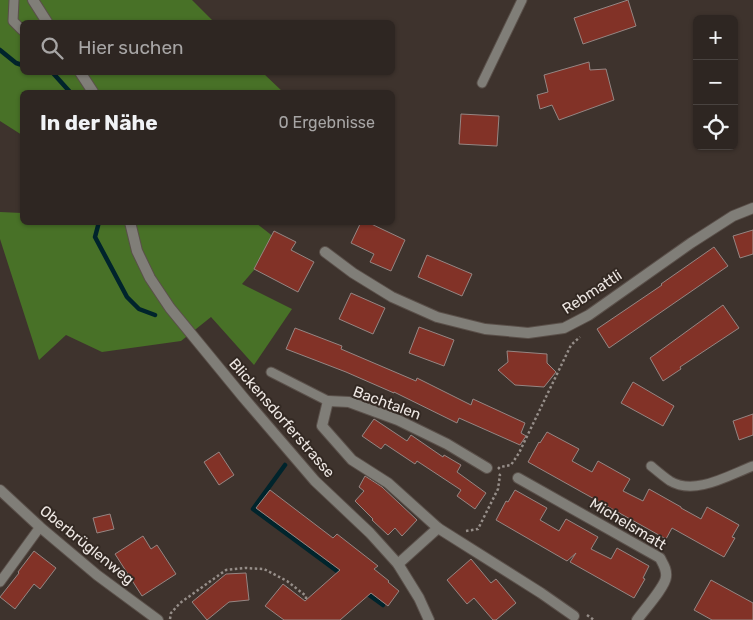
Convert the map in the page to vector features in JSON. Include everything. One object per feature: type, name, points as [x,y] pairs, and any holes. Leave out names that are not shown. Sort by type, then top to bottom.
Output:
[{"type":"street","points":[[33,0],[46,20]]},
{"type":"street","points":[[82,75],[91,90]]},
{"type":"street","name":"Rebmattli","points":[[325,252],[353,273],[392,297],[437,317],[485,329],[528,333],[564,328],[588,315],[691,243],[733,216],[753,208]]},
{"type":"street","name":"Blickensdorferstrasse","points":[[131,225],[137,251],[150,278],[170,308],[315,482],[370,533],[398,564],[419,598],[429,620]]},
{"type":"street","name":"Bachtalen","points":[[487,468],[447,444],[398,420],[349,402],[328,402],[322,426],[352,460],[388,483],[438,528],[574,616]]},
{"type":"street","name":"Michelsmatt","points":[[518,478],[660,558],[665,567],[665,583],[637,620]]},
{"type":"street","name":"Oberbrüglenweg","points":[[0,490],[97,575],[158,620]]},
{"type":"street","points":[[398,564],[438,528]]},
{"type":"lane","points":[[14,0],[13,20],[20,28]]},
{"type":"lane","points":[[482,83],[522,0]]},
{"type":"lane","points":[[271,372],[328,402]]},
{"type":"lane","points":[[651,466],[671,482],[685,487],[700,486],[753,466]]},
{"type":"lane","points":[[0,582],[40,527]]},
{"type":"path","points":[[460,532],[478,529],[498,489],[500,475],[495,472],[500,467],[511,465],[571,345],[580,336]]},
{"type":"path","points":[[169,620],[171,613],[180,603],[226,570],[264,569],[287,581],[306,596],[306,602]]},
{"type":"green space","points":[[0,0],[192,0],[212,20],[20,20],[20,75],[265,75],[281,90],[20,90],[20,134],[0,121]]},
{"type":"green space","points":[[0,212],[20,213],[20,225],[259,225],[279,241],[242,284],[292,309],[254,365],[211,317],[181,341],[102,352],[66,335],[39,360],[0,239]]},
{"type":"building","points":[[628,0],[636,26],[583,44],[574,18]]},
{"type":"building","points":[[589,62],[590,70],[606,69],[614,100],[559,120],[552,105],[540,109],[537,95],[548,92],[544,75]]},
{"type":"building","points":[[461,114],[499,116],[497,146],[459,144]]},
{"type":"building","points":[[360,225],[373,225],[405,240],[391,271],[370,262],[374,254],[351,243]]},
{"type":"building","points":[[753,230],[753,254],[740,258],[733,236]]},
{"type":"building","points":[[274,231],[296,242],[291,250],[314,262],[298,292],[254,269]]},
{"type":"building","points":[[714,247],[728,266],[609,348],[597,329]]},
{"type":"building","points":[[427,255],[472,274],[462,296],[418,277]]},
{"type":"building","points":[[351,293],[385,308],[373,334],[339,319]]},
{"type":"building","points":[[723,305],[739,328],[680,367],[681,369],[663,381],[650,358]]},
{"type":"building","points":[[419,327],[454,340],[444,366],[409,353]]},
{"type":"building","points":[[295,328],[342,346],[341,349],[416,381],[417,378],[471,405],[473,399],[525,423],[521,433],[526,436],[520,445],[459,418],[457,423],[394,392],[286,349]]},
{"type":"building","points":[[507,351],[547,354],[547,363],[556,372],[544,387],[515,385],[498,370],[508,362]]},
{"type":"building","points":[[633,382],[674,406],[663,426],[621,403]]},
{"type":"building","points":[[753,414],[753,435],[739,440],[733,421]]},
{"type":"building","points":[[374,419],[407,441],[411,435],[443,457],[444,455],[461,465],[457,472],[486,493],[475,509],[457,496],[461,490],[417,461],[415,464],[385,444],[381,449],[362,436]]},
{"type":"building","points":[[547,432],[579,449],[572,461],[592,472],[598,461],[630,479],[623,491],[643,501],[649,489],[701,519],[707,507],[739,525],[732,537],[735,538],[724,557],[672,528],[666,539],[528,462]]},
{"type":"building","points":[[219,452],[234,475],[219,485],[204,462]]},
{"type":"building","points":[[365,476],[382,487],[417,520],[402,536],[395,528],[388,535],[355,501],[364,491],[359,487]]},
{"type":"building","points":[[270,490],[333,538],[337,534],[378,566],[374,569],[399,591],[388,606],[371,593],[340,620],[284,620],[265,606],[283,584],[305,601],[340,570],[256,508]]},
{"type":"building","points":[[515,490],[547,508],[540,520],[559,531],[566,519],[598,537],[591,549],[611,559],[617,548],[649,566],[643,578],[645,579],[634,598],[570,562],[576,553],[567,561],[496,520],[506,501],[508,502]]},
{"type":"building","points":[[110,514],[114,529],[97,533],[93,518]]},
{"type":"building","points":[[143,536],[151,549],[157,545],[176,574],[142,596],[115,554]]},
{"type":"building","points":[[34,551],[56,568],[40,589],[34,584],[15,609],[0,597]]},
{"type":"building","points":[[471,559],[491,583],[496,579],[516,603],[496,620],[493,620],[474,598],[467,604],[447,580]]},
{"type":"building","points":[[246,573],[249,600],[229,602],[207,620],[192,602],[226,574]]},
{"type":"building","points":[[711,580],[753,603],[753,620],[712,620],[694,610]]},
{"type":"waterway","points":[[0,50],[20,64]]},
{"type":"waterway","points":[[55,75],[68,90]]},
{"type":"waterway","points":[[98,225],[95,237],[127,297],[139,309],[155,315]]},
{"type":"waterway","points":[[285,465],[253,509],[341,574]]},
{"type":"waterway","points":[[365,592],[383,605]]}]
